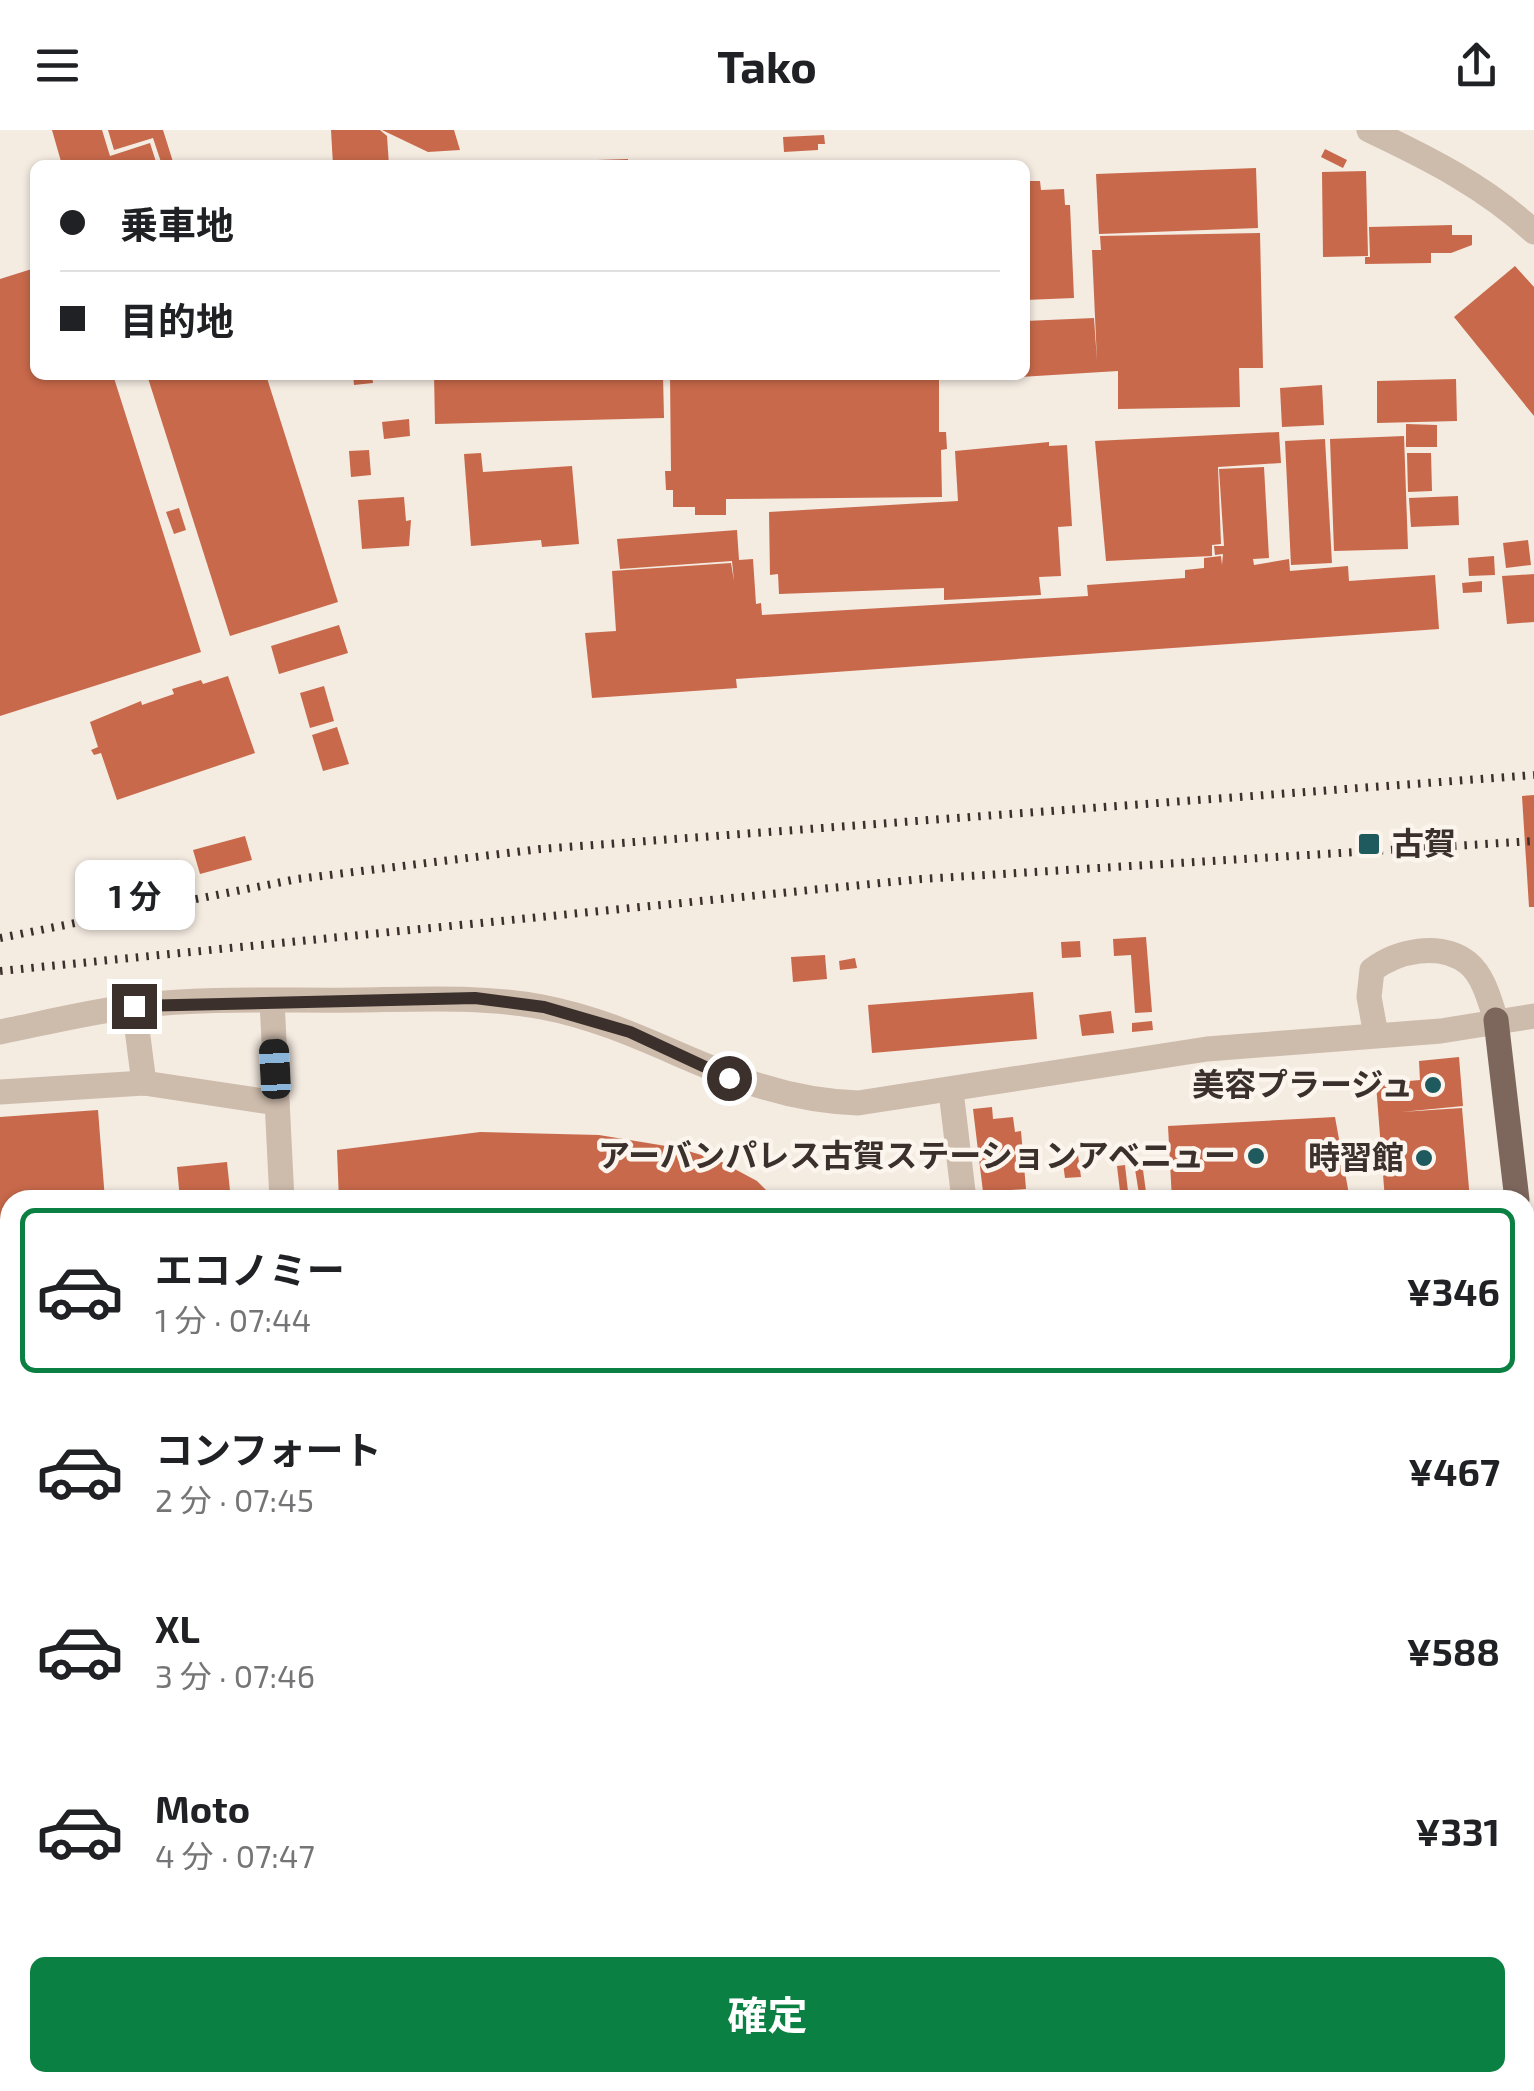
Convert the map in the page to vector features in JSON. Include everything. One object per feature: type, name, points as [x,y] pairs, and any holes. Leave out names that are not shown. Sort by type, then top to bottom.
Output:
[{"type":"main road","points":[[1496,1020],[1516,1190]]},
{"type":"street","points":[[1369,130],[1449,170],[1509,208],[1534,232]]},
{"type":"street","points":[[1376,1036],[1369,998],[1372,970],[1394,953],[1428,951],[1467,962],[1485,988],[1496,1020]]},
{"type":"street","points":[[0,1032],[134,1006],[475,998],[544,1007],[630,1032],[697,1066],[762,1090],[812,1102],[858,1103],[1206,1049],[1441,1031],[1534,1016]]},
{"type":"street","points":[[272,1001],[281,1190]]},
{"type":"street","points":[[134,1006],[144,1083]]},
{"type":"street","points":[[0,1092],[144,1083],[277,1103]]},
{"type":"street","points":[[952,1091],[963,1190]]},
{"type":"building","points":[[52,130],[102,130],[110,156],[150,143],[155,160],[61,160]]},
{"type":"building","points":[[108,130],[163,130],[172,160],[160,160],[153,138],[114,150]]},
{"type":"building","points":[[331,130],[380,130],[387,136],[389,160],[333,160]]},
{"type":"building","points":[[382,130],[454,130],[460,150],[428,152]]},
{"type":"building","points":[[824,135],[825,144],[818,144],[818,150],[784,152],[783,137]]},
{"type":"building","points":[[1325,149],[1347,160],[1343,168],[1321,157]]},
{"type":"building","points":[[1256,168],[1258,228],[1099,234],[1096,174]]},
{"type":"building","points":[[1366,171],[1368,256],[1323,257],[1322,172]]},
{"type":"building","points":[[1030,181],[1040,181],[1041,190],[1064,189],[1065,205],[1070,205],[1074,298],[1030,300]]},
{"type":"building","points":[[1452,225],[1452,235],[1472,235],[1472,245],[1451,253],[1431,253],[1431,263],[1365,264],[1365,257],[1370,257],[1369,227]]},
{"type":"building","points":[[1260,233],[1263,368],[1239,368],[1240,407],[1118,409],[1118,371],[1030,376],[1030,321],[1094,318],[1097,361],[1092,250],[1101,250],[1100,236]]},
{"type":"building","points":[[1515,266],[1534,287],[1534,416],[1454,317]]},
{"type":"building","points":[[30,270],[30,380],[115,380],[201,652],[0,716],[0,279]]},
{"type":"building","points":[[1456,379],[1457,421],[1377,423],[1377,381]]},
{"type":"building","points":[[149,380],[268,380],[338,602],[230,636]]},
{"type":"building","points":[[354,380],[373,380],[373,383],[354,385]]},
{"type":"building","points":[[434,380],[663,380],[664,418],[435,424]]},
{"type":"building","points":[[670,380],[939,380],[939,432],[946,432],[947,449],[941,450],[942,497],[726,499],[726,515],[695,515],[695,507],[673,507],[673,490],[666,490],[665,471],[671,471]]},
{"type":"building","points":[[1322,385],[1324,425],[1282,427],[1280,388]]},
{"type":"building","points":[[409,419],[410,436],[384,439],[382,422]]},
{"type":"building","points":[[1406,424],[1437,425],[1437,447],[1406,447]]},
{"type":"building","points":[[1279,432],[1281,463],[1218,467],[1221,544],[1212,545],[1212,556],[1106,561],[1095,441]]},
{"type":"building","points":[[1404,436],[1408,549],[1334,551],[1330,439]]},
{"type":"building","points":[[1325,439],[1332,563],[1291,565],[1285,441]]},
{"type":"building","points":[[1049,442],[1049,446],[1067,445],[1072,526],[1058,527],[1061,576],[1039,577],[1041,595],[944,600],[944,588],[779,594],[778,574],[770,575],[769,512],[958,501],[955,451]]},
{"type":"building","points":[[369,450],[371,475],[351,477],[349,451]]},
{"type":"building","points":[[481,453],[483,472],[572,466],[579,544],[542,547],[541,540],[471,546],[464,454]]},
{"type":"building","points":[[1407,453],[1431,453],[1432,491],[1408,492]]},
{"type":"building","points":[[1264,467],[1269,558],[1253,559],[1254,565],[1289,559],[1290,571],[1348,566],[1349,581],[1435,575],[1439,629],[736,679],[737,688],[592,698],[585,633],[616,631],[612,571],[731,563],[734,581],[732,561],[620,569],[617,539],[737,530],[739,560],[753,559],[756,604],[761,603],[762,615],[1088,596],[1087,585],[1185,578],[1185,570],[1204,568],[1204,558],[1221,556],[1222,565],[1223,554],[1215,555],[1214,546],[1224,546],[1219,469]]},
{"type":"building","points":[[1458,496],[1459,525],[1411,527],[1409,498]]},
{"type":"building","points":[[404,497],[406,521],[411,520],[409,546],[362,549],[358,500]]},
{"type":"building","points":[[179,508],[186,530],[174,534],[166,512]]},
{"type":"building","points":[[1528,540],[1531,565],[1506,568],[1503,543]]},
{"type":"building","points":[[1494,556],[1495,575],[1469,576],[1468,558]]},
{"type":"building","points":[[1534,574],[1534,622],[1507,624],[1502,576]]},
{"type":"building","points":[[1482,581],[1482,592],[1463,593],[1462,583]]},
{"type":"building","points":[[339,625],[348,653],[279,674],[271,646]]},
{"type":"building","points":[[228,676],[255,753],[117,800],[101,753],[94,755],[91,750],[98,747],[90,722],[141,701],[142,705],[174,694],[172,689]]},
{"type":"building","points":[[324,686],[334,721],[310,728],[300,693]]},
{"type":"building","points":[[337,727],[349,764],[323,771],[312,735]]},
{"type":"building","points":[[1534,795],[1534,907],[1529,907],[1522,796]]},
{"type":"building","points":[[245,836],[252,860],[200,874],[193,850]]},
{"type":"building","points":[[1146,937],[1152,1012],[1135,1013],[1131,955],[1114,956],[1113,939]]},
{"type":"building","points":[[1080,941],[1081,957],[1062,958],[1061,942]]},
{"type":"building","points":[[825,955],[827,979],[793,982],[791,957]]},
{"type":"building","points":[[855,958],[857,968],[840,970],[839,961]]},
{"type":"building","points":[[1033,992],[1037,1039],[872,1053],[868,1005]]},
{"type":"building","points":[[1111,1011],[1114,1033],[1082,1036],[1079,1015]]},
{"type":"building","points":[[1152,1021],[1153,1030],[1132,1032],[1132,1023]]},
{"type":"building","name":"時習館","points":[[1459,1057],[1463,1106],[1401,1112],[1462,1108],[1469,1190],[1384,1190],[1376,1084],[1420,1080],[1419,1061]]},
{"type":"building","points":[[992,1107],[993,1119],[1013,1117],[1015,1132],[1021,1131],[1026,1189],[983,1190],[973,1109]]},
{"type":"building","points":[[98,1110],[104,1190],[0,1190],[0,1117]]},
{"type":"building","name":"アーバンパレス古賀ステーションアベニュー","points":[[1335,1117],[1348,1190],[1171,1190],[1168,1126]]},
{"type":"building","points":[[480,1132],[599,1135],[678,1148],[718,1160],[766,1190],[339,1190],[337,1150]]},
{"type":"building","points":[[1078,1155],[1081,1177],[1065,1178],[1062,1156]]},
{"type":"building","points":[[227,1162],[230,1190],[179,1190],[177,1167]]},
{"type":"building","points":[[1142,1162],[1146,1190],[1138,1190],[1134,1163]]},
{"type":"building","points":[[1125,1165],[1128,1190],[1120,1190],[1117,1166]]},
{"type":"railway","points":[[0,938],[297,879],[540,849],[1534,775]]},
{"type":"railway","points":[[0,971],[921,879],[1534,841]]},
{"type":"place","name":"古賀","points":[[1369,844]]},
{"type":"place","name":"美容プラージュ","points":[[1433,1085]]},
{"type":"place","name":"アーバンパレス古賀ステーションアベニュー","points":[[1256,1156]]},
{"type":"place","name":"時習館","points":[[1424,1158]]},
{"type":"route","points":[[134,1006],[475,998],[544,1007],[630,1032],[729,1078]]}]
